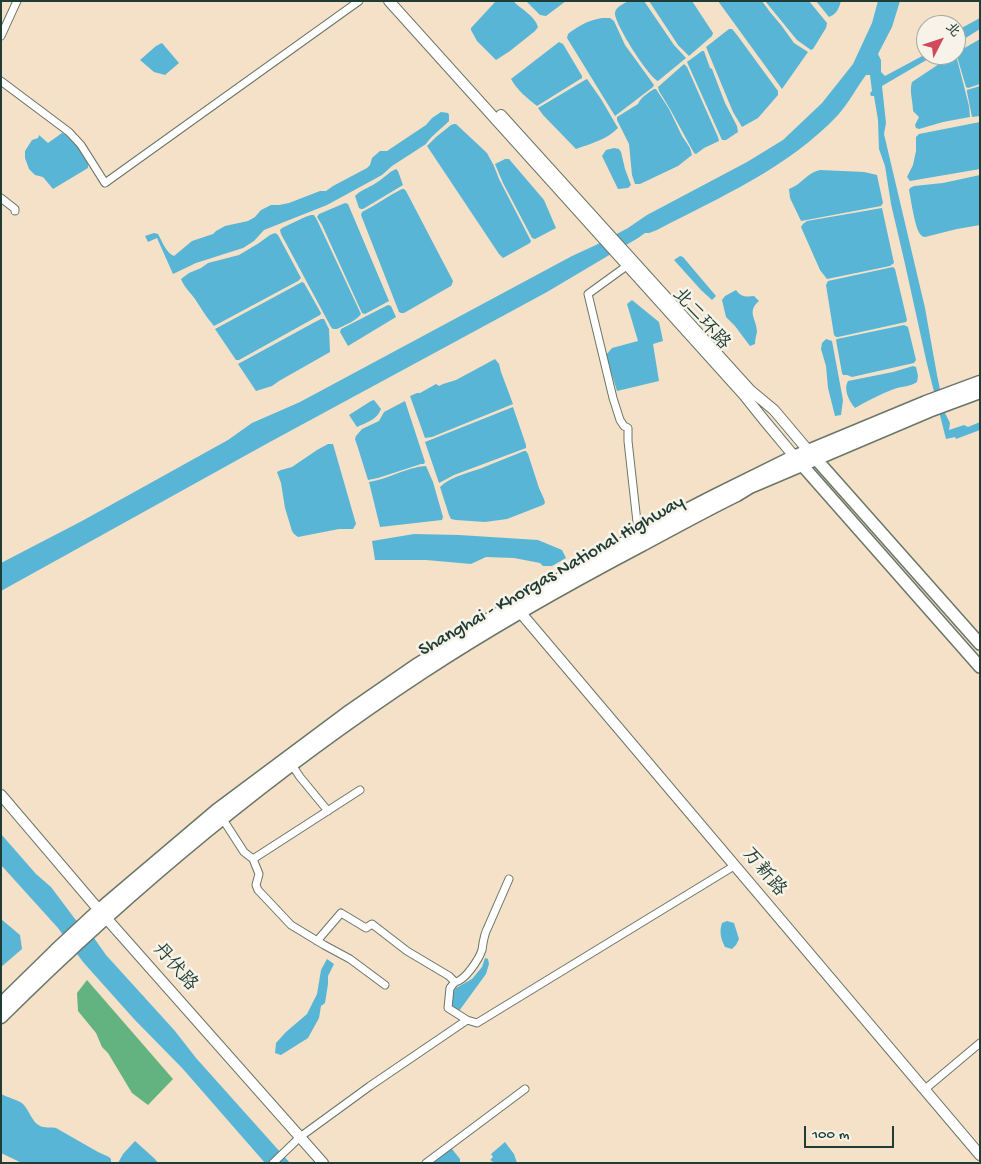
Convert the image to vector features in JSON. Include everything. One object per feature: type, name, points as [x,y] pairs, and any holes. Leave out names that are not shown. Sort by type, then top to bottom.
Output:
[{"type":"highway","name":"Shanghai - Khorgas National Highway","points":[[1,1004],[103,914],[142,886],[219,814],[347,713],[418,664],[486,622],[640,534],[714,496],[812,455],[926,402],[980,382]]},
{"type":"highway","name":"Shanghai - Khorgas National Highway","points":[[812,455],[980,392]]},
{"type":"highway","name":"Shanghai - Khorgas National Highway","points":[[219,814],[423,672],[520,612],[590,572],[798,461]]},
{"type":"highway","name":"Shanghai - Khorgas National Highway","points":[[1,1017],[44,974],[66,948]]},
{"type":"main road","name":"北二环路","points":[[389,1],[600,229]]},
{"type":"main road","name":"北二环路","points":[[398,1],[600,229],[744,395],[798,461],[978,661]]},
{"type":"main road","name":"北二环路","points":[[627,261],[750,390],[774,410],[980,644]]},
{"type":"main road","name":"万新路","points":[[520,612],[980,1156]]},
{"type":"main road","name":"丹伏路","points":[[1,795],[298,1140],[323,1163]]},
{"type":"street","points":[[1,36],[3,27],[17,1]]},
{"type":"street","points":[[1,81],[69,132],[81,146],[105,183],[358,1]]},
{"type":"street","points":[[1,198],[15,211]]},
{"type":"street","points":[[627,261],[588,294],[620,420],[628,428],[637,522],[640,534]]},
{"type":"street","points":[[292,765],[328,811]]},
{"type":"street","points":[[253,859],[360,790]]},
{"type":"street","points":[[219,814],[244,852],[253,859],[259,874],[256,885],[258,890],[291,925],[350,959],[385,985]]},
{"type":"street","points":[[509,879],[486,929],[481,951],[466,975],[460,982],[455,982],[450,988],[448,1008],[467,1020],[477,1023],[734,866]]},
{"type":"street","points":[[317,941],[340,913],[366,928],[372,924],[406,951],[449,976],[455,982]]},
{"type":"street","points":[[273,1163],[298,1140],[370,1086],[467,1020]]},
{"type":"street","points":[[924,1090],[980,1044]]},
{"type":"street","points":[[426,1163],[525,1090]]},
{"type":"green space","points":[[87,980],[173,1079],[148,1105],[132,1093],[108,1053],[102,1047],[96,1033],[78,1011],[77,993]]},
{"type":"water","points":[[496,1],[513,1],[531,16],[538,27],[510,51],[496,60],[477,41],[471,28]]},
{"type":"water","points":[[526,1],[566,1],[546,16],[540,15]]},
{"type":"water","points":[[629,1],[644,1],[674,45],[686,58],[658,81],[640,61],[617,20],[616,10]]},
{"type":"water","points":[[649,1],[692,1],[713,33],[712,36],[689,56],[678,45]]},
{"type":"water","points":[[718,1],[762,1],[794,43],[808,52],[782,89]]},
{"type":"water","points":[[765,1],[809,1],[827,23],[813,49],[811,50],[797,40]]},
{"type":"water","points":[[816,1],[841,1],[836,12],[829,17]]},
{"type":"water","points":[[878,1],[900,1],[892,27],[878,54],[881,60],[881,72],[885,76],[916,59],[916,65],[918,65],[882,86],[886,123],[884,134],[925,308],[945,413],[950,423],[949,430],[964,425],[968,427],[980,422],[980,430],[956,439],[955,437],[946,439],[891,204],[885,166],[879,149],[878,120],[874,96],[871,96],[870,93],[872,91],[870,75],[866,75],[842,111],[818,134],[797,151],[752,180],[657,230],[645,233],[547,292],[268,443],[1,591],[1,563],[82,521],[228,440],[252,423],[300,402],[572,256],[628,228],[647,215],[747,162],[783,140],[822,103],[853,64],[872,23]]},
{"type":"water","points":[[602,18],[610,18],[614,21],[625,45],[654,85],[615,116],[567,38],[568,34],[580,26]]},
{"type":"water","points":[[980,18],[980,29],[966,38],[966,26]]},
{"type":"water","points":[[729,29],[732,29],[737,35],[778,91],[778,95],[758,118],[742,127],[733,112],[706,47]]},
{"type":"water","points":[[980,39],[980,84],[968,88],[966,87],[960,65],[966,65],[966,47]]},
{"type":"water","points":[[559,42],[563,44],[582,78],[537,106],[519,90],[511,79]]},
{"type":"water","points":[[162,43],[179,63],[165,75],[154,72],[140,60]]},
{"type":"water","points":[[704,51],[725,103],[737,126],[738,132],[726,140],[722,140],[687,62]]},
{"type":"water","points":[[684,64],[719,141],[696,154],[658,87]]},
{"type":"water","points":[[938,65],[959,65],[970,117],[919,129],[916,128],[915,125],[919,117],[913,111],[912,82]]},
{"type":"water","points":[[587,79],[618,128],[604,138],[576,149],[538,108]]},
{"type":"water","points":[[980,86],[980,116],[972,117],[967,90]]},
{"type":"water","points":[[656,89],[669,109],[692,155],[678,166],[640,184],[635,184],[632,175],[629,144],[617,117],[638,104],[643,97]]},
{"type":"water","points":[[441,112],[448,113],[449,121],[426,144],[392,166],[382,175],[327,205],[264,230],[254,241],[243,248],[196,263],[173,274],[157,238],[148,242],[145,236],[154,233],[158,234],[166,250],[174,256],[192,241],[213,234],[225,226],[248,221],[261,210],[271,205],[289,203],[320,191],[326,191],[367,168],[372,158],[380,151],[387,151],[426,125]]},
{"type":"water","points":[[980,122],[980,169],[910,181],[907,177],[913,165],[916,137],[919,134]]},
{"type":"water","points":[[454,124],[487,153],[531,241],[503,258],[427,146]]},
{"type":"water","points":[[62,133],[81,151],[87,160],[88,168],[53,189],[43,177],[35,175],[29,169],[25,158],[25,151],[32,140],[38,138],[39,135],[48,143]]},
{"type":"water","points":[[619,149],[621,152],[631,185],[628,188],[618,189],[602,156],[606,150]]},
{"type":"water","points":[[509,159],[544,200],[556,228],[535,239],[532,238],[495,164]]},
{"type":"water","points":[[396,169],[403,185],[363,209],[359,208],[355,196]]},
{"type":"water","points":[[820,170],[864,172],[877,175],[883,203],[881,206],[801,221],[790,198],[789,189],[812,173]]},
{"type":"water","points":[[980,175],[980,225],[923,237],[915,221],[910,188]]},
{"type":"water","points":[[402,189],[406,191],[453,281],[451,286],[404,313],[399,312],[361,215],[362,212]]},
{"type":"water","points":[[345,203],[348,204],[389,301],[365,314],[362,313],[317,217],[319,214]]},
{"type":"water","points":[[882,208],[894,263],[890,266],[827,279],[820,270],[801,227],[803,224],[807,221]]},
{"type":"water","points":[[314,215],[317,220],[361,314],[353,321],[337,329],[331,327],[280,230]]},
{"type":"water","points":[[275,233],[278,235],[301,278],[214,326],[181,279],[208,263],[239,255]]},
{"type":"water","points":[[680,256],[683,257],[716,296],[712,300],[674,260]]},
{"type":"water","points":[[893,267],[906,322],[836,337],[834,335],[826,285],[828,281]]},
{"type":"water","points":[[302,282],[321,313],[320,315],[236,360],[215,329]]},
{"type":"water","points":[[736,290],[744,296],[754,296],[759,301],[753,309],[753,316],[757,327],[755,344],[750,346],[726,317],[722,300],[725,296]]},
{"type":"water","points":[[632,300],[659,322],[663,341],[653,344],[659,381],[617,391],[606,355],[612,348],[638,341],[627,304]]},
{"type":"water","points":[[388,305],[391,306],[396,317],[348,346],[340,332],[341,329]]},
{"type":"water","points":[[324,319],[329,329],[330,352],[272,386],[256,391],[238,364]]},
{"type":"water","points":[[904,325],[908,327],[916,360],[914,363],[852,377],[843,375],[837,339]]},
{"type":"water","points":[[826,339],[832,341],[843,400],[841,415],[835,416],[821,349],[822,343]]},
{"type":"water","points":[[495,359],[499,364],[513,404],[432,437],[425,438],[410,396],[436,384],[439,386],[456,380]]},
{"type":"water","points":[[913,366],[916,367],[918,376],[917,382],[914,384],[889,391],[855,408],[847,395],[848,381]]},
{"type":"water","points":[[374,400],[381,409],[379,413],[371,420],[357,427],[349,415]]},
{"type":"water","points":[[405,401],[425,462],[424,464],[368,480],[355,439],[356,436],[362,429],[379,421],[384,412]]},
{"type":"water","points":[[513,407],[526,448],[454,475],[439,483],[425,442]]},
{"type":"water","points":[[328,444],[333,444],[356,524],[353,529],[339,529],[298,537],[292,531],[277,472],[292,467]]},
{"type":"water","points":[[524,451],[528,454],[544,499],[545,503],[543,505],[507,519],[485,522],[451,519],[440,487],[456,477]]},
{"type":"water","points":[[426,466],[433,482],[443,517],[442,520],[380,527],[369,482],[412,468]]},
{"type":"water","points":[[414,534],[538,540],[562,550],[566,558],[552,566],[543,566],[540,563],[514,558],[486,557],[471,564],[426,560],[375,560],[372,541]]},
{"type":"water","points":[[1,834],[36,874],[51,887],[106,955],[290,1163],[265,1163],[183,1069],[134,1019],[83,962],[58,928],[1,865]]},
{"type":"water","points":[[1,919],[20,935],[22,949],[1,967]]},
{"type":"water","points":[[727,921],[734,923],[739,939],[732,949],[725,947],[722,941],[722,923]]},
{"type":"water","points":[[485,958],[488,959],[489,964],[486,974],[459,1011],[452,1007],[453,992],[456,988],[472,979],[482,967]]},
{"type":"water","points":[[327,959],[334,964],[328,976],[325,1003],[321,1006],[319,1018],[308,1038],[281,1055],[275,1053],[276,1043],[307,1014],[317,994],[321,970]]},
{"type":"water","points":[[1,1094],[23,1104],[34,1121],[40,1126],[56,1128],[109,1157],[111,1163],[22,1163],[1,1153]]},
{"type":"water","points":[[135,1141],[158,1163],[118,1163],[123,1154]]},
{"type":"water","points":[[505,1142],[514,1154],[517,1163],[495,1163],[490,1160],[493,1157],[491,1154]]},
{"type":"water","points":[[449,1149],[452,1149],[460,1159],[460,1163],[429,1163]]}]
